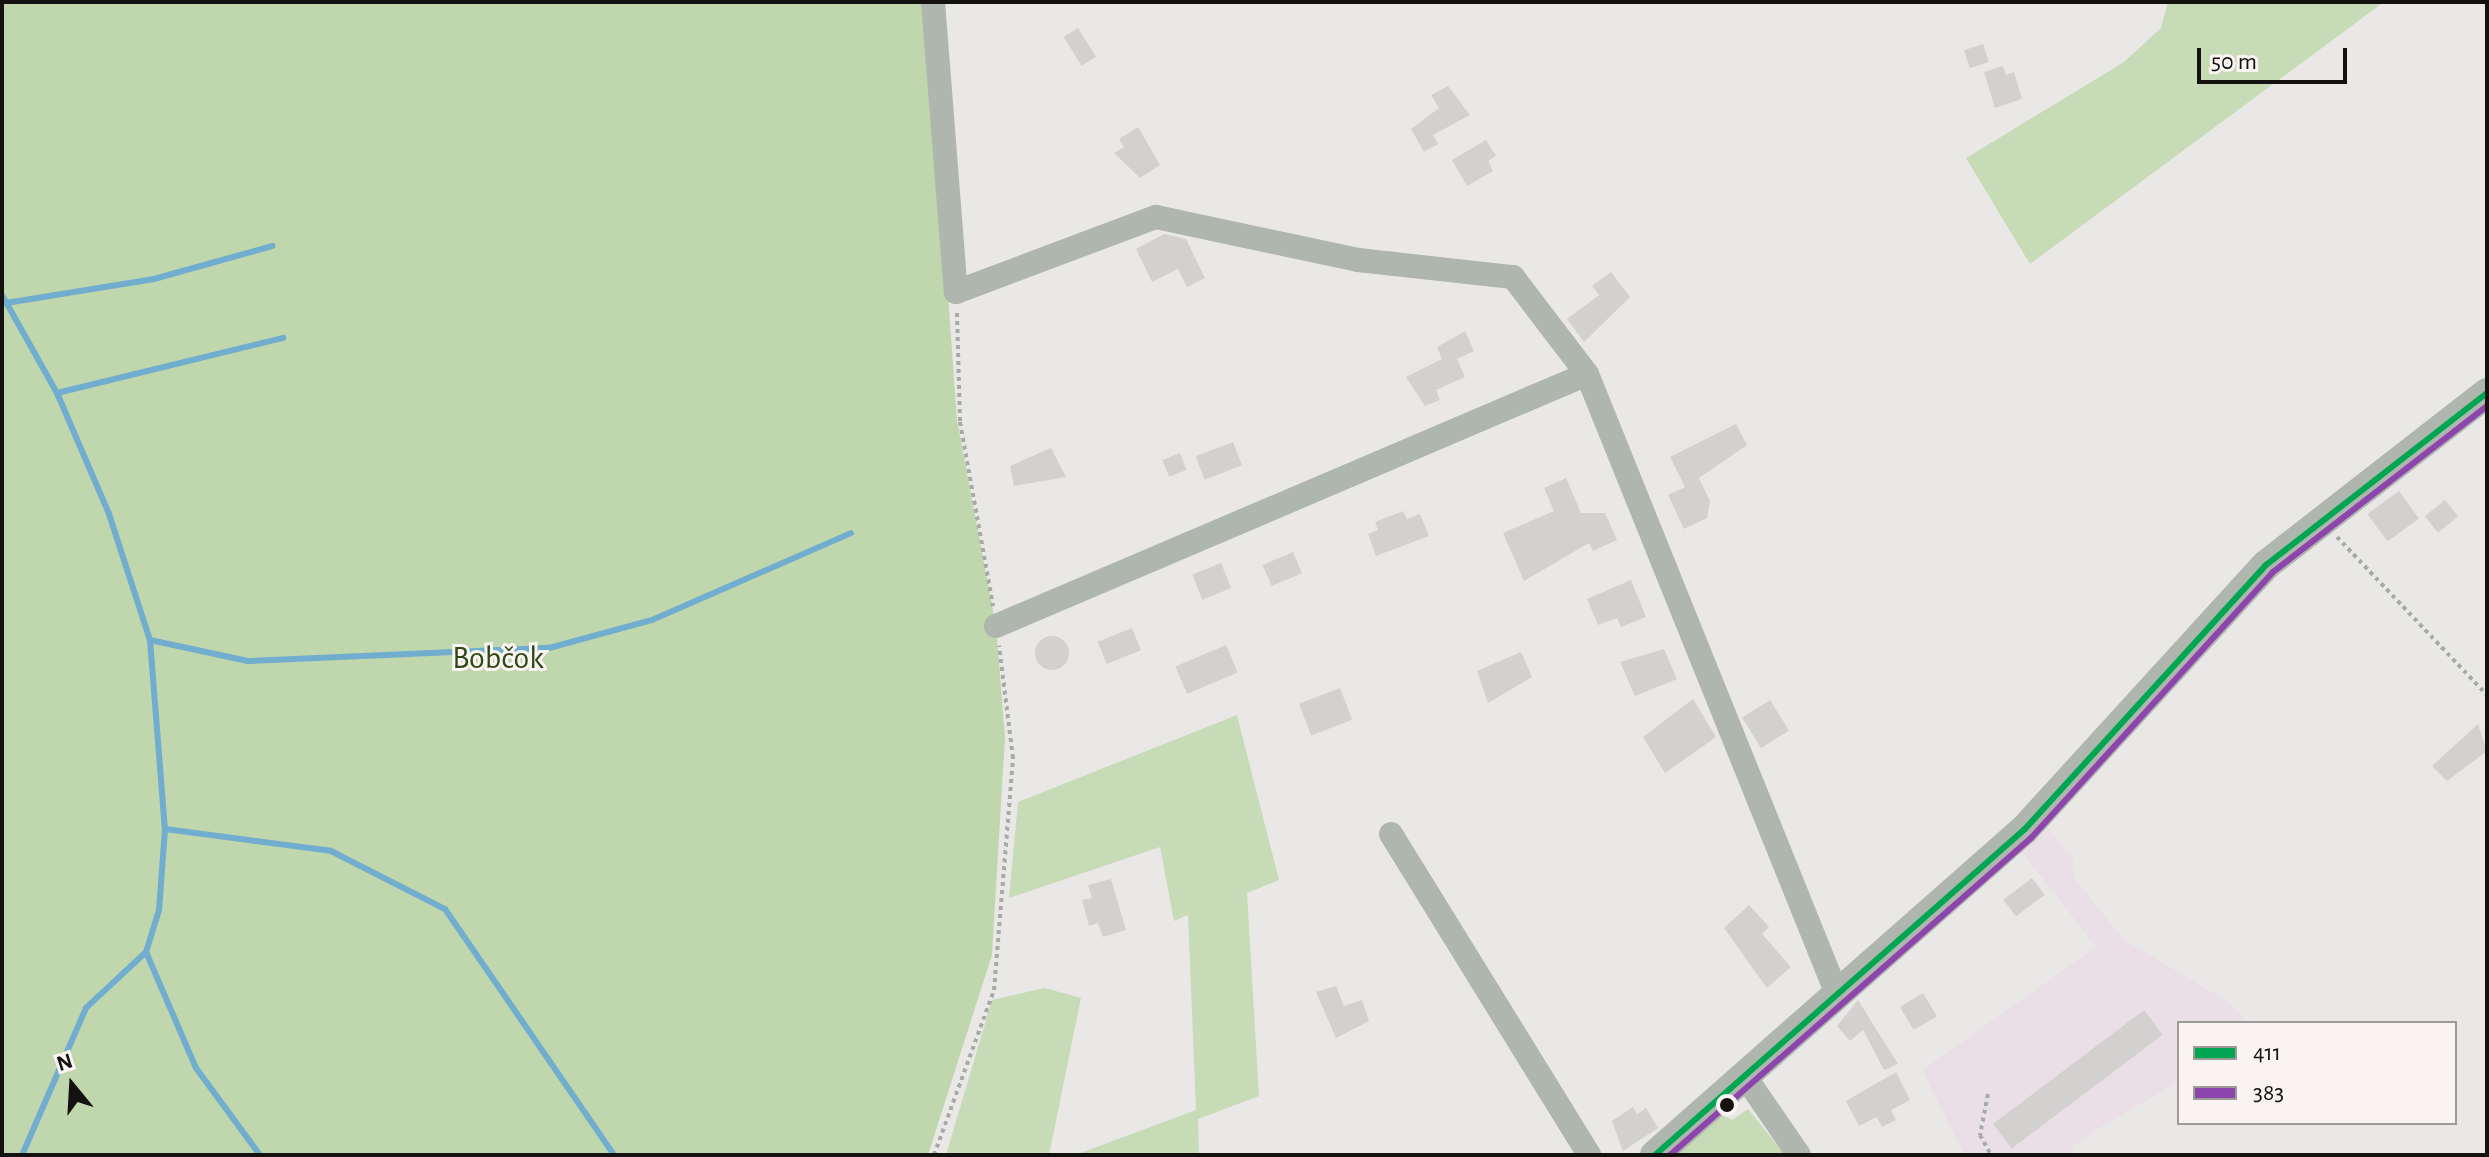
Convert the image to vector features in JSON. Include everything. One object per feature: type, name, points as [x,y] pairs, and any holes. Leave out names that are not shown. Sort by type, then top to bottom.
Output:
[{"type":"street","points":[[933,2],[956,292],[1156,217],[1194,221],[1358,260],[1500,270],[1513,277],[1587,374],[1837,994]]},
{"type":"street","points":[[996,626],[1587,374]]},
{"type":"street","points":[[1655,1155],[2024,830],[2266,565],[2320,519],[2487,393]]},
{"type":"street","points":[[1391,834],[1589,1155]]},
{"type":"street","points":[[1746,1078],[1799,1155]]},
{"type":"path","points":[[934,1155],[994,990],[1013,758],[996,626],[960,422],[956,292]]},
{"type":"path","points":[[2320,519],[2487,695]]},
{"type":"path","points":[[1988,1094],[1980,1135],[1991,1155]]},
{"type":"shaded area","points":[[2048,828],[2073,859],[2075,879],[2123,939],[2227,1001],[2247,1021],[2177,1021],[2177,1082],[2093,1132],[2072,1148],[2075,1155],[1964,1155],[1922,1070],[2096,947],[2022,852]]},
{"type":"green space","name":"Bobčok","points":[[2,2],[927,2],[957,420],[996,626],[1005,737],[992,955],[928,1155],[2,1155]]},
{"type":"green space","points":[[2168,2],[2384,2],[2030,264],[1966,158],[2124,62],[2161,28]]},
{"type":"green space","points":[[1237,715],[1279,880],[1247,893],[1259,1096],[1198,1119],[1199,1155],[1075,1155],[1196,1110],[1188,915],[1174,921],[1160,847],[1009,898],[1018,802]]},
{"type":"green space","points":[[1045,988],[1081,998],[1049,1155],[946,1155],[992,1000]]},
{"type":"green space","points":[[1748,1109],[1785,1155],[1673,1155],[1722,1115],[1732,1120]]},
{"type":"building","points":[[1078,28],[1096,57],[1082,66],[1064,37]]},
{"type":"building","points":[[1983,44],[1989,62],[1970,68],[1964,50]]},
{"type":"building","points":[[2003,66],[2006,75],[2014,72],[2022,99],[1995,108],[1984,72]]},
{"type":"building","points":[[1448,86],[1470,115],[1433,135],[1438,144],[1424,152],[1411,129],[1439,108],[1431,95]]},
{"type":"building","points":[[1138,127],[1160,165],[1140,178],[1114,153],[1124,147],[1119,139]]},
{"type":"building","points":[[1486,140],[1496,156],[1488,161],[1493,171],[1467,186],[1452,160]]},
{"type":"building","points":[[1164,234],[1186,239],[1205,278],[1187,287],[1178,269],[1152,282],[1136,249]]},
{"type":"building","points":[[1611,272],[1630,297],[1584,342],[1567,319],[1599,295],[1592,286]]},
{"type":"building","points":[[1465,331],[1474,351],[1457,359],[1465,377],[1436,390],[1440,400],[1425,406],[1406,377],[1442,359],[1437,347]]},
{"type":"building","points":[[1736,424],[1747,445],[1699,478],[1710,501],[1707,518],[1684,529],[1668,495],[1685,487],[1670,457]]},
{"type":"building","points":[[1233,442],[1242,465],[1205,480],[1196,456]]},
{"type":"building","points":[[1051,448],[1066,477],[1014,486],[1010,466]]},
{"type":"building","points":[[1180,453],[1187,470],[1169,477],[1162,460]]},
{"type":"building","points":[[1566,478],[1581,513],[1605,513],[1617,540],[1593,551],[1589,543],[1524,581],[1503,533],[1554,511],[1544,488]]},
{"type":"building","points":[[2399,491],[2419,519],[2387,541],[2367,514]]},
{"type":"building","points":[[2445,500],[2458,516],[2438,533],[2425,516]]},
{"type":"building","points":[[1403,511],[1407,519],[1420,514],[1429,536],[1376,556],[1368,534],[1378,530],[1375,522]]},
{"type":"building","points":[[1293,552],[1302,573],[1272,586],[1263,565]]},
{"type":"building","points":[[1221,563],[1231,588],[1202,600],[1192,575]]},
{"type":"building","points":[[1631,580],[1646,617],[1621,627],[1617,618],[1598,625],[1587,599]]},
{"type":"building","points":[[1132,628],[1141,650],[1107,664],[1098,642]]},
{"type":"building","points":[[1052,636],[1064,641],[1069,653],[1064,665],[1052,670],[1040,665],[1035,653],[1040,641]]},
{"type":"building","points":[[1226,645],[1238,673],[1187,694],[1175,666]]},
{"type":"building","points":[[1664,649],[1677,679],[1635,696],[1620,662]]},
{"type":"building","points":[[1521,652],[1532,677],[1488,703],[1477,671]]},
{"type":"building","points":[[1340,688],[1352,720],[1311,736],[1299,704]]},
{"type":"building","points":[[1693,699],[1716,737],[1665,773],[1643,737]]},
{"type":"building","points":[[1770,700],[1789,731],[1761,748],[1742,717]]},
{"type":"building","points":[[2478,724],[2487,751],[2447,781],[2432,766]]},
{"type":"building","points":[[2032,878],[2045,895],[2016,916],[2003,900]]},
{"type":"building","points":[[1111,879],[1126,930],[1103,937],[1098,923],[1089,926],[1082,900],[1092,898],[1088,885]]},
{"type":"building","points":[[1749,905],[1769,927],[1762,934],[1791,967],[1767,988],[1724,928]]},
{"type":"building","points":[[1336,986],[1344,1006],[1362,1000],[1369,1021],[1336,1038],[1316,992]]},
{"type":"building","points":[[1923,993],[1937,1016],[1914,1030],[1900,1007]]},
{"type":"building","points":[[1858,1000],[1898,1064],[1884,1070],[1863,1030],[1850,1041],[1837,1026]]},
{"type":"building","points":[[2144,1010],[2163,1035],[2012,1149],[1993,1124]]},
{"type":"building","points":[[1896,1072],[1910,1100],[1891,1110],[1896,1120],[1882,1127],[1877,1117],[1859,1126],[1846,1101]]},
{"type":"building","points":[[1633,1107],[1637,1114],[1646,1108],[1658,1128],[1623,1151],[1612,1121]]},
{"type":"waterway","points":[[6,303],[154,279],[272,246]]},
{"type":"waterway","points":[[2,295],[57,393],[109,514],[150,640],[165,829],[159,910],[146,952],[86,1008],[22,1155]]},
{"type":"waterway","points":[[57,393],[283,338]]},
{"type":"waterway","points":[[150,640],[248,661],[549,648],[652,620],[851,533]]},
{"type":"waterway","points":[[165,829],[331,851],[445,909],[614,1155]]},
{"type":"waterway","points":[[146,952],[196,1068],[260,1155]]},
{"type":"transit line","name":"411","points":[[1655,1155],[2024,830],[2266,565],[2487,393]]},
{"type":"transit line","name":"383","points":[[1670,1155],[2031,838],[2273,572],[2487,406]]}]
